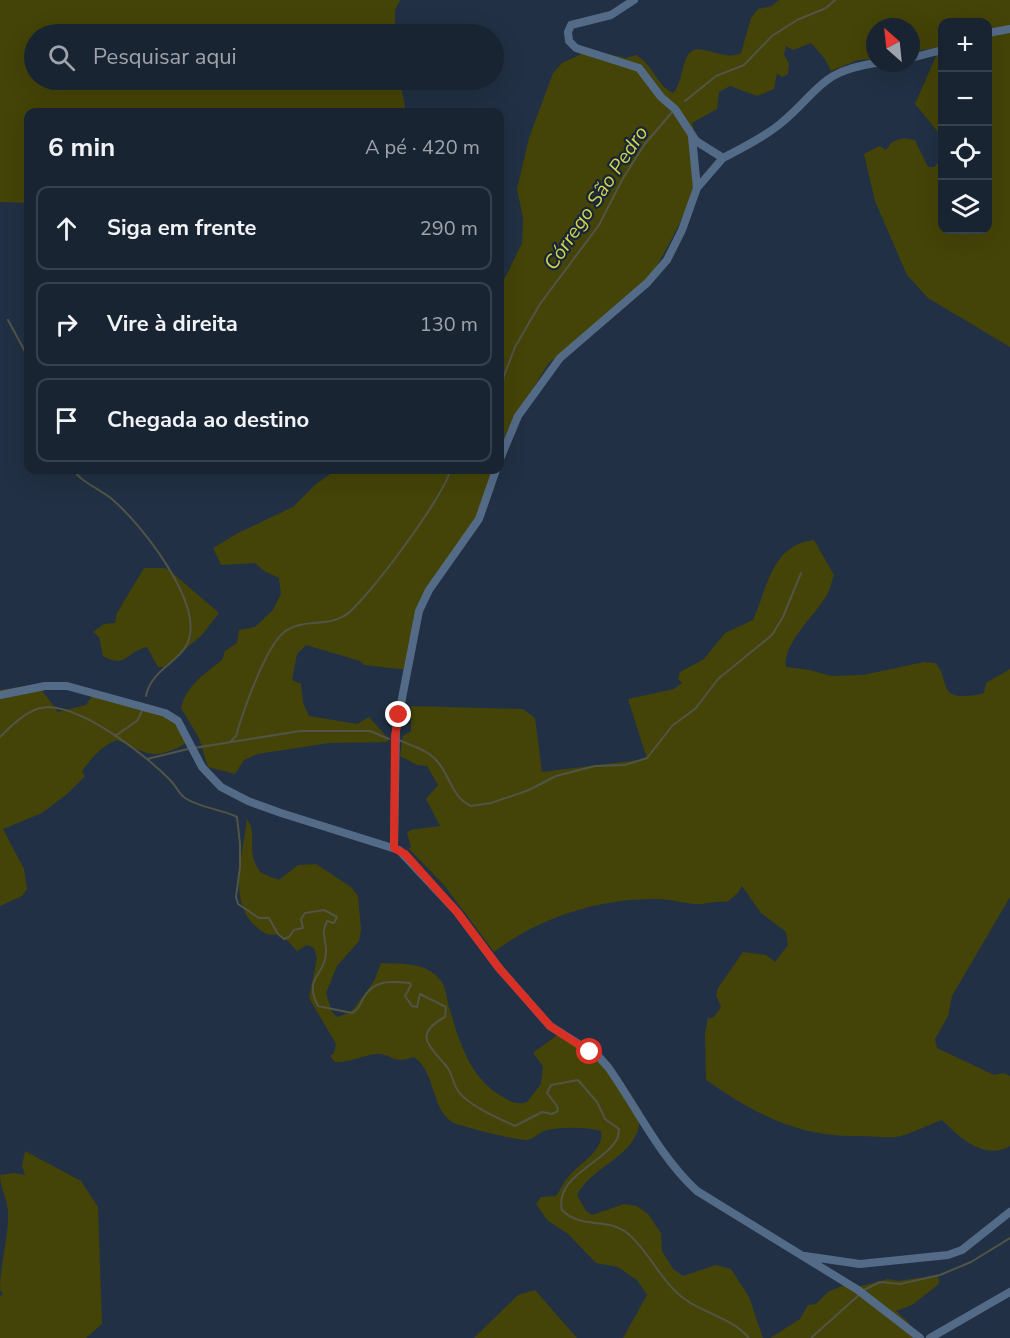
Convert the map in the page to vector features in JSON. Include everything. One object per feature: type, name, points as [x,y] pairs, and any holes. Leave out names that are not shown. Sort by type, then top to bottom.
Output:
[{"type":"street","points":[[634,0],[611,15],[571,25],[568,32],[569,40],[576,48],[639,68],[661,97],[675,110],[692,136],[723,158]]},
{"type":"street","points":[[992,32],[1010,29]]},
{"type":"street","points":[[920,56],[938,51]]},
{"type":"street","points":[[504,449],[518,416],[560,358],[657,273],[682,230],[697,188],[723,158],[777,127],[828,77],[853,66],[866,64]]},
{"type":"street","points":[[692,136],[697,188]]},
{"type":"street","points":[[394,848],[396,729],[419,611],[429,590],[479,519],[495,474]]},
{"type":"street","points":[[0,695],[45,686],[67,686],[165,713],[178,722],[209,777],[232,794],[281,813],[394,848],[405,854],[457,912],[499,968],[550,1026],[599,1057],[608,1067],[661,1149],[684,1179],[697,1191],[858,1290],[920,1338]]},
{"type":"street","points":[[799,1255],[842,1264],[948,1255],[962,1250],[1010,1212]]},
{"type":"street","points":[[930,1338],[1010,1292]]},
{"type":"shaded area","points":[[0,0],[400,0],[395,10],[395,24],[24,24],[24,90],[402,90],[405,108],[24,108],[24,203],[0,202]]},
{"type":"shaded area","points":[[779,0],[1010,0],[1010,347],[928,298],[907,275],[875,201],[864,154],[879,146],[886,150],[892,142],[904,138],[915,140],[928,167],[934,167],[938,163],[938,234],[992,234],[992,18],[938,18],[938,47],[920,50],[920,18],[866,18],[866,60],[858,60],[831,71],[825,59],[811,43],[793,50],[786,46],[784,55],[789,63],[788,74],[782,77],[777,73],[774,89],[757,96],[730,86],[719,92],[717,109],[692,123],[697,163],[694,182],[674,236],[654,271],[657,275],[548,364],[504,438],[504,280],[522,243],[523,218],[517,189],[529,138],[553,73],[562,63],[590,50],[626,58],[636,55],[673,93],[690,52],[696,49],[727,55],[741,53],[751,18],[758,9],[772,6]]},
{"type":"shaded area","points":[[938,52],[938,132],[915,104]]},
{"type":"shaded area","points":[[330,474],[498,474],[489,498],[424,599],[408,670],[364,665],[360,661],[306,645],[297,654],[292,680],[301,684],[303,703],[309,716],[357,724],[369,717],[386,736],[388,742],[329,743],[258,754],[244,760],[235,774],[208,767],[199,738],[181,708],[184,700],[197,680],[222,660],[225,651],[237,643],[239,630],[255,627],[273,610],[281,594],[279,578],[264,571],[255,563],[221,565],[213,548],[238,533],[293,507],[316,484]]},
{"type":"shaded area","points":[[814,540],[834,575],[827,595],[789,649],[786,667],[831,676],[863,675],[924,662],[935,663],[942,674],[947,690],[957,696],[984,693],[986,683],[1010,669],[1010,897],[952,996],[948,1016],[935,1039],[937,1048],[994,1075],[1004,1073],[1010,1076],[1010,1146],[1000,1150],[991,1151],[973,1145],[942,1120],[901,1136],[839,1136],[818,1133],[761,1114],[706,1080],[705,1033],[708,1018],[713,1018],[721,1007],[716,995],[718,988],[743,952],[766,955],[775,962],[788,945],[786,932],[761,913],[742,886],[738,893],[727,902],[699,904],[663,899],[614,902],[593,906],[531,929],[494,952],[444,885],[409,849],[411,847],[407,833],[410,830],[440,826],[426,799],[438,785],[427,766],[417,765],[400,756],[403,736],[411,731],[411,706],[523,709],[535,718],[542,772],[647,759],[628,699],[674,689],[682,683],[678,679],[680,672],[704,659],[725,633],[753,620],[773,570],[788,550]]},
{"type":"shaded area","points":[[144,568],[169,570],[219,613],[202,635],[164,667],[158,667],[147,647],[122,660],[111,660],[103,656],[99,637],[93,632],[104,624],[115,623],[117,613]]},
{"type":"shaded area","points":[[37,684],[58,712],[86,705],[92,696],[170,717],[188,742],[167,752],[152,754],[117,740],[112,742],[93,757],[82,771],[85,776],[67,794],[42,813],[3,829],[24,869],[27,889],[22,896],[0,906],[0,690]]},
{"type":"shaded area","points":[[247,819],[252,832],[253,858],[261,873],[279,880],[298,865],[316,864],[351,887],[358,896],[361,930],[359,941],[337,966],[326,993],[332,1012],[337,1017],[349,1013],[355,1007],[374,981],[381,963],[414,965],[429,970],[441,981],[461,1044],[472,1066],[488,1086],[508,1100],[515,1103],[527,1102],[541,1084],[543,1066],[533,1053],[560,1033],[605,1063],[640,1119],[631,1143],[584,1184],[577,1195],[586,1211],[592,1215],[624,1204],[637,1206],[648,1214],[661,1233],[662,1251],[673,1269],[683,1276],[716,1265],[731,1269],[749,1297],[763,1338],[623,1338],[647,1295],[638,1281],[618,1267],[596,1263],[568,1234],[547,1220],[536,1204],[541,1197],[556,1196],[567,1178],[596,1150],[601,1131],[581,1128],[553,1129],[527,1140],[476,1130],[456,1124],[445,1116],[427,1072],[414,1057],[396,1060],[383,1054],[377,1054],[335,1062],[330,1056],[334,1053],[336,1044],[309,998],[317,958],[314,948],[307,945],[297,951],[283,937],[267,934],[253,924],[245,912],[240,898],[239,882]]},
{"type":"shaded area","points":[[25,1151],[81,1181],[98,1207],[102,1324],[86,1338],[0,1338],[0,1297],[3,1293],[0,1290],[0,1280],[8,1211],[0,1175],[14,1173],[25,1175],[22,1166]]},
{"type":"shaded area","points":[[938,1275],[939,1284],[912,1305],[896,1311],[908,1322],[917,1338],[770,1338],[800,1319],[808,1305],[816,1304],[828,1292],[842,1286],[854,1288],[888,1279],[898,1281]]},
{"type":"shaded area","points":[[535,1290],[577,1338],[474,1338],[518,1295]]},
{"type":"waterway","name":"Córrego São Pedro","points":[[685,101],[716,76],[744,65],[772,36],[797,20],[826,8],[835,0]]},
{"type":"waterway","name":"Córrego São Pedro","points":[[504,376],[515,347],[540,304],[599,225],[622,180],[644,145],[673,111]]},
{"type":"waterway","points":[[8,320],[24,350]]},
{"type":"waterway","points":[[77,474],[113,500],[138,526],[166,564],[186,604],[190,623],[186,647],[154,679],[146,696]]},
{"type":"waterway","name":"Córrego São Pedro","points":[[231,741],[236,736],[255,681],[276,641],[290,628],[337,619],[354,607],[369,592],[404,547],[421,523],[449,474]]},
{"type":"waterway","points":[[399,740],[433,757],[455,792],[471,806],[491,803],[529,790],[556,776],[595,766],[625,765],[647,758],[672,726],[696,708],[718,679],[772,635],[783,617],[801,573]]},
{"type":"waterway","points":[[0,737],[22,717],[37,709],[52,708],[70,712],[89,720],[128,744],[160,770],[185,798],[237,817],[240,844],[236,897],[238,904],[259,918],[269,918],[278,934],[284,939],[289,937],[294,930],[303,928],[301,919],[305,913],[324,910],[337,917],[334,923],[327,921],[324,930],[325,961],[316,977],[313,989],[318,1006],[352,1013],[372,988],[390,982],[410,983],[405,996],[412,1006],[417,1007],[420,994],[446,1007],[445,1017],[429,1029],[427,1041],[449,1070],[459,1092],[477,1107],[515,1126],[542,1112],[552,1114],[558,1111],[547,1093],[551,1085],[578,1080],[597,1102],[605,1119],[619,1129],[618,1137],[612,1146],[573,1179],[566,1188],[562,1198],[562,1210],[569,1216],[585,1222],[611,1225],[626,1232],[642,1248],[677,1293],[694,1305],[727,1321],[749,1338]]},
{"type":"waterway","points":[[115,736],[137,721],[143,709]]},
{"type":"waterway","points":[[194,748],[300,731],[370,731],[389,739]]},
{"type":"waterway","points":[[147,759],[188,749]]},
{"type":"waterway","points":[[864,1290],[880,1282],[900,1284],[940,1275],[971,1262],[1010,1238]]},
{"type":"waterway","points":[[811,1338],[860,1294]]},
{"type":"route","points":[[399,715],[395,736],[394,848],[405,854],[457,912],[499,968],[541,1017],[564,1037],[590,1052]]}]
